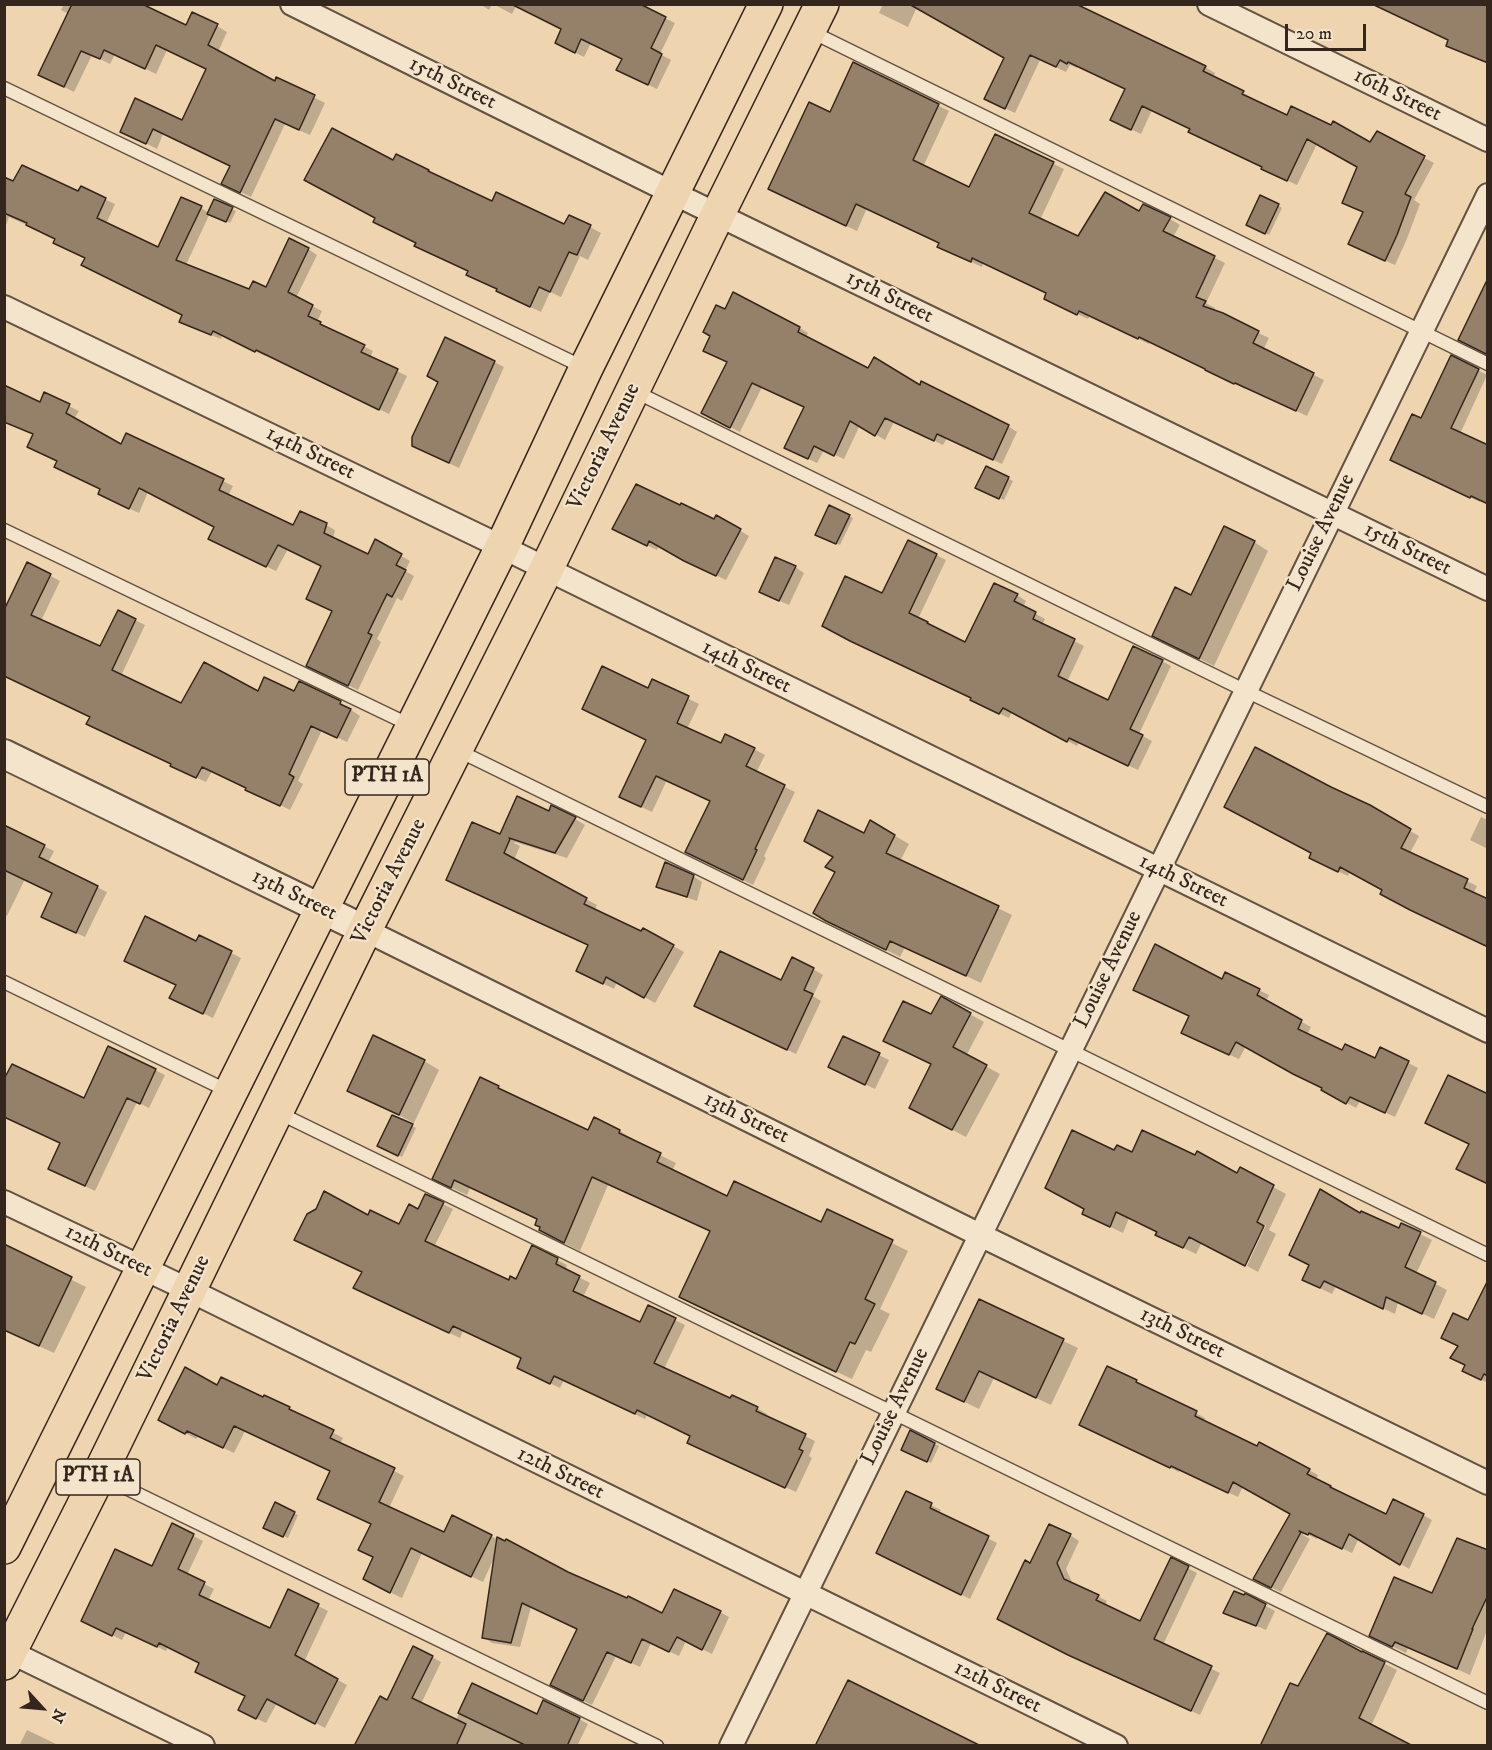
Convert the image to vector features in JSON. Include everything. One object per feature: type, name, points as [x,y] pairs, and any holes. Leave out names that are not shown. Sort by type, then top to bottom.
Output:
[{"type":"main road","name":"PTH 1A","points":[[4,1547],[502,547],[586,368],[762,6]]},
{"type":"main road","name":"Victoria Avenue","points":[[6,1655],[99,1475],[365,930],[546,570],[815,18]]},
{"type":"street","name":"15th Street","points":[[292,4],[673,193],[1488,589]]},
{"type":"street","name":"16th Street","points":[[1209,4],[1488,140]]},
{"type":"street","name":"Louise Avenue","points":[[730,1746],[1488,195]]},
{"type":"street","name":"14th Street","points":[[4,307],[502,547],[1488,1031]]},
{"type":"street","name":"13th Street","points":[[4,754],[1488,1483]]},
{"type":"street","name":"12th Street","points":[[4,1202],[189,1290],[1116,1746]]},
{"type":"street","points":[[6,1655],[202,1746]]},
{"type":"lane","points":[[815,18],[1420,332],[1488,364]]},
{"type":"lane","points":[[4,88],[586,368]]},
{"type":"lane","points":[[633,390],[1246,691],[1488,807]]},
{"type":"lane","points":[[4,530],[412,727]]},
{"type":"lane","points":[[456,750],[1488,1255]]},
{"type":"lane","points":[[4,982],[230,1093]]},
{"type":"lane","points":[[276,1112],[1488,1703]]},
{"type":"lane","points":[[99,1475],[657,1746]]},
{"type":"building","points":[[72,4],[142,4],[186,25],[192,12],[218,24],[208,45],[275,81],[276,77],[315,95],[299,130],[275,119],[240,193],[221,184],[230,166],[153,129],[146,144],[120,132],[135,98],[182,120],[206,69],[156,45],[145,69],[104,50],[100,59],[81,51],[64,87],[38,75]]},
{"type":"building","points":[[511,4],[640,4],[666,17],[651,48],[662,54],[648,85],[616,70],[622,59],[581,39],[575,53],[555,43],[561,29]]},
{"type":"building","points":[[909,4],[1076,4],[1206,66],[1203,71],[1244,91],[1242,94],[1287,115],[1291,106],[1331,125],[1333,121],[1370,142],[1377,131],[1425,156],[1405,194],[1411,197],[1385,261],[1348,244],[1363,212],[1342,203],[1357,167],[1307,139],[1287,181],[1188,132],[1190,129],[1142,106],[1131,130],[1110,120],[1125,89],[1068,62],[1067,64],[1060,60],[1056,67],[1030,55],[1005,109],[984,99],[1004,58]]},
{"type":"building","points":[[1372,4],[1488,4],[1488,63],[1446,46],[1448,40]]},
{"type":"building","points":[[853,62],[939,104],[913,160],[969,187],[995,134],[1054,162],[1029,213],[1078,236],[1105,192],[1139,211],[1143,204],[1171,217],[1163,231],[1215,256],[1196,297],[1206,301],[1203,306],[1259,331],[1253,343],[1314,373],[1296,411],[1234,384],[1139,337],[1138,339],[1079,311],[1077,315],[1044,299],[1046,293],[972,258],[971,262],[937,247],[939,243],[856,204],[846,226],[768,189],[809,102],[830,112]]},
{"type":"building","points":[[332,128],[393,160],[396,154],[492,201],[496,192],[564,224],[569,215],[591,225],[577,255],[569,252],[550,292],[539,287],[530,307],[466,275],[468,271],[414,246],[416,243],[373,222],[375,218],[304,180]]},
{"type":"building","points":[[22,165],[78,191],[81,186],[106,198],[97,218],[158,247],[181,197],[202,206],[176,260],[249,289],[253,281],[266,287],[289,238],[309,248],[288,292],[313,305],[308,316],[365,345],[361,352],[398,369],[379,410],[213,331],[211,335],[179,322],[182,315],[81,265],[85,258],[53,243],[55,239],[26,225],[27,223],[4,213],[4,177],[13,181]]},
{"type":"building","points":[[1260,195],[1279,204],[1265,234],[1246,225]]},
{"type":"building","points":[[214,199],[233,207],[226,222],[207,214]]},
{"type":"building","points":[[1488,278],[1488,350],[1486,354],[1458,340]]},
{"type":"building","points":[[733,292],[800,327],[798,332],[868,368],[874,357],[920,385],[921,381],[1009,425],[993,460],[937,434],[934,441],[885,418],[875,436],[850,421],[834,456],[814,446],[808,459],[784,448],[804,407],[752,383],[730,428],[701,413],[727,362],[703,351],[710,336],[703,332],[716,305],[725,309]]},
{"type":"building","points":[[445,337],[495,361],[449,463],[412,446],[412,437],[438,382],[427,376]]},
{"type":"building","points":[[1451,355],[1479,369],[1451,428],[1488,445],[1488,504],[1471,496],[1470,498],[1390,460],[1412,414],[1421,418]]},
{"type":"building","points":[[4,385],[40,402],[44,392],[70,404],[66,413],[121,444],[126,433],[224,479],[219,490],[293,525],[300,511],[327,523],[324,533],[368,554],[375,539],[402,554],[396,565],[406,570],[392,597],[387,594],[368,633],[372,635],[348,686],[306,666],[332,611],[306,599],[321,566],[278,545],[266,567],[208,539],[214,527],[139,488],[129,509],[98,494],[100,489],[54,467],[57,461],[27,447],[33,434],[4,422]]},
{"type":"building","points":[[986,466],[1009,477],[999,499],[975,488]]},
{"type":"building","points":[[636,484],[714,519],[716,515],[741,529],[716,576],[649,541],[647,546],[612,529]]},
{"type":"building","points":[[829,505],[850,515],[836,544],[815,535]]},
{"type":"building","points":[[1224,526],[1255,541],[1199,659],[1152,636],[1175,587],[1191,595]]},
{"type":"building","points":[[908,540],[937,554],[909,613],[965,642],[994,583],[1018,594],[1014,601],[1036,612],[1033,619],[1075,639],[1058,676],[1108,700],[1133,646],[1163,660],[1130,729],[1143,735],[1128,766],[1069,738],[1067,742],[1003,708],[999,714],[970,700],[971,698],[822,626],[845,576],[882,593]]},
{"type":"building","points":[[775,557],[796,566],[779,601],[759,592]]},
{"type":"building","points":[[27,562],[51,574],[31,615],[100,646],[118,610],[136,619],[112,670],[181,703],[204,662],[258,691],[264,677],[294,691],[299,681],[341,701],[340,704],[351,709],[337,738],[311,726],[289,774],[294,777],[280,806],[202,767],[196,778],[86,724],[90,717],[4,676],[4,610]]},
{"type":"building","points":[[602,666],[648,688],[652,679],[689,696],[677,723],[721,743],[725,734],[755,748],[746,766],[785,785],[743,880],[685,852],[710,801],[656,776],[641,807],[619,797],[646,740],[582,709]]},
{"type":"building","points":[[1255,747],[1370,805],[1411,829],[1401,848],[1468,879],[1464,888],[1488,899],[1488,947],[1380,894],[1382,890],[1340,867],[1338,872],[1309,858],[1311,853],[1224,807]]},
{"type":"building","points":[[517,796],[549,811],[551,805],[576,817],[555,853],[509,838],[504,853],[587,898],[584,904],[641,931],[643,928],[674,945],[644,998],[606,977],[603,984],[576,971],[588,945],[446,880],[472,822],[500,834]]},
{"type":"building","points":[[818,810],[864,833],[870,820],[895,835],[886,853],[999,906],[966,976],[890,941],[886,950],[813,913],[835,872],[825,867],[833,857],[804,841]]},
{"type":"building","points":[[4,825],[45,845],[39,857],[98,886],[76,933],[41,917],[52,893],[4,870]]},
{"type":"building","points":[[665,862],[694,875],[687,897],[656,887]]},
{"type":"building","points":[[145,916],[196,941],[199,935],[232,951],[203,1014],[169,998],[176,985],[124,961]]},
{"type":"building","points":[[1155,944],[1222,979],[1225,972],[1260,989],[1257,995],[1302,1020],[1298,1029],[1342,1050],[1345,1044],[1375,1058],[1380,1047],[1409,1061],[1385,1113],[1350,1097],[1346,1104],[1321,1090],[1322,1088],[1236,1042],[1229,1055],[1181,1033],[1189,1016],[1133,990]]},
{"type":"building","points":[[720,951],[781,980],[792,957],[814,968],[804,990],[813,994],[787,1050],[694,1006]]},
{"type":"building","points":[[941,996],[971,1013],[953,1047],[987,1065],[952,1130],[909,1108],[931,1064],[883,1041],[903,1001],[931,1014]]},
{"type":"building","points":[[373,1035],[425,1060],[399,1115],[347,1091]]},
{"type":"building","points":[[843,1036],[880,1053],[865,1085],[828,1067]]},
{"type":"building","points":[[108,1046],[156,1069],[140,1104],[127,1098],[85,1186],[48,1169],[60,1143],[4,1117],[4,1079],[12,1064],[84,1098]]},
{"type":"building","points":[[1448,1075],[1488,1094],[1488,1184],[1456,1169],[1469,1144],[1425,1123]]},
{"type":"building","points":[[480,1077],[499,1086],[498,1088],[588,1130],[594,1117],[620,1130],[619,1133],[661,1153],[657,1162],[727,1196],[734,1181],[821,1222],[827,1209],[893,1240],[865,1299],[875,1304],[855,1344],[850,1342],[836,1372],[679,1297],[710,1231],[592,1177],[564,1243],[539,1230],[540,1227],[535,1225],[537,1219],[454,1180],[451,1188],[432,1179]]},
{"type":"building","points":[[392,1115],[413,1124],[398,1156],[377,1146]]},
{"type":"building","points":[[1072,1130],[1114,1150],[1117,1145],[1132,1152],[1142,1130],[1195,1155],[1197,1151],[1237,1173],[1240,1167],[1274,1185],[1257,1222],[1264,1226],[1245,1266],[1189,1237],[1183,1248],[1155,1235],[1157,1232],[1116,1212],[1110,1227],[1082,1214],[1084,1209],[1045,1188]]},
{"type":"building","points":[[1320,1189],[1360,1213],[1361,1211],[1399,1228],[1401,1223],[1421,1232],[1405,1267],[1436,1282],[1422,1314],[1386,1297],[1383,1309],[1324,1281],[1320,1288],[1302,1280],[1309,1265],[1289,1255]]},
{"type":"building","points":[[324,1191],[368,1215],[370,1210],[399,1224],[409,1204],[418,1209],[425,1194],[444,1202],[425,1241],[509,1280],[510,1276],[516,1279],[532,1245],[558,1258],[556,1264],[580,1276],[573,1291],[640,1322],[648,1305],[676,1318],[654,1363],[730,1398],[732,1395],[758,1407],[756,1411],[806,1434],[799,1449],[803,1451],[785,1488],[687,1443],[690,1436],[637,1410],[635,1414],[554,1376],[550,1384],[517,1368],[521,1358],[453,1326],[449,1333],[353,1288],[362,1272],[294,1240],[307,1214],[316,1209]]},
{"type":"building","points":[[4,1244],[72,1277],[39,1346],[4,1330]]},
{"type":"building","points":[[1488,1280],[1488,1376],[1484,1374],[1481,1380],[1462,1371],[1465,1365],[1450,1358],[1458,1346],[1441,1338],[1453,1313],[1468,1320]]},
{"type":"building","points":[[979,1299],[1064,1339],[1036,1398],[979,1371],[964,1402],[936,1389]]},
{"type":"building","points":[[1107,1366],[1197,1411],[1195,1416],[1257,1446],[1259,1442],[1310,1469],[1307,1474],[1386,1514],[1393,1499],[1424,1514],[1400,1565],[1349,1534],[1342,1549],[1309,1533],[1308,1535],[1299,1531],[1301,1532],[1271,1588],[1253,1579],[1290,1514],[1233,1482],[1228,1493],[1079,1425]]},
{"type":"building","points":[[185,1367],[217,1385],[221,1377],[290,1407],[289,1409],[334,1430],[330,1438],[395,1468],[379,1502],[444,1532],[452,1515],[492,1535],[471,1577],[411,1548],[390,1593],[363,1579],[373,1557],[358,1550],[371,1524],[317,1499],[330,1471],[234,1426],[223,1448],[187,1431],[185,1434],[158,1420]]},
{"type":"building","points":[[910,1430],[935,1443],[927,1462],[901,1450]]},
{"type":"building","points":[[906,1491],[932,1503],[930,1508],[989,1536],[961,1595],[876,1553]]},
{"type":"building","points":[[275,1502],[295,1512],[283,1537],[263,1528]]},
{"type":"building","points":[[172,1523],[194,1534],[178,1569],[205,1582],[199,1595],[270,1628],[288,1589],[319,1604],[295,1655],[338,1679],[315,1724],[267,1699],[256,1719],[238,1710],[245,1696],[195,1672],[199,1663],[159,1643],[157,1647],[116,1628],[112,1636],[81,1621],[115,1549],[152,1566]]},
{"type":"building","points":[[1049,1524],[1071,1534],[1057,1563],[1064,1579],[1099,1595],[1096,1600],[1140,1621],[1171,1557],[1189,1566],[1154,1639],[1212,1666],[1191,1711],[1068,1655],[997,1619],[1025,1560],[1030,1563]]},
{"type":"building","points":[[497,1537],[505,1541],[506,1539],[568,1572],[627,1598],[628,1596],[662,1613],[674,1589],[721,1611],[702,1650],[677,1637],[669,1652],[642,1639],[631,1663],[607,1652],[583,1701],[550,1685],[577,1629],[522,1603],[511,1643],[482,1638]]},
{"type":"building","points":[[1457,1538],[1488,1550],[1488,1595],[1457,1669],[1395,1642],[1392,1647],[1369,1636],[1394,1577],[1432,1593]]},
{"type":"building","points":[[1234,1591],[1244,1595],[1245,1593],[1266,1604],[1256,1626],[1223,1613]]},
{"type":"building","points":[[1327,1633],[1385,1662],[1359,1718],[1413,1746],[1260,1746],[1290,1683],[1298,1686]]},
{"type":"building","points":[[413,1646],[433,1656],[412,1698],[466,1724],[456,1746],[354,1746],[380,1696],[387,1700]]},
{"type":"building","points":[[848,1680],[981,1746],[815,1746]]},
{"type":"building","points":[[472,1683],[537,1714],[543,1700],[580,1718],[567,1746],[527,1746],[458,1713]]}]
